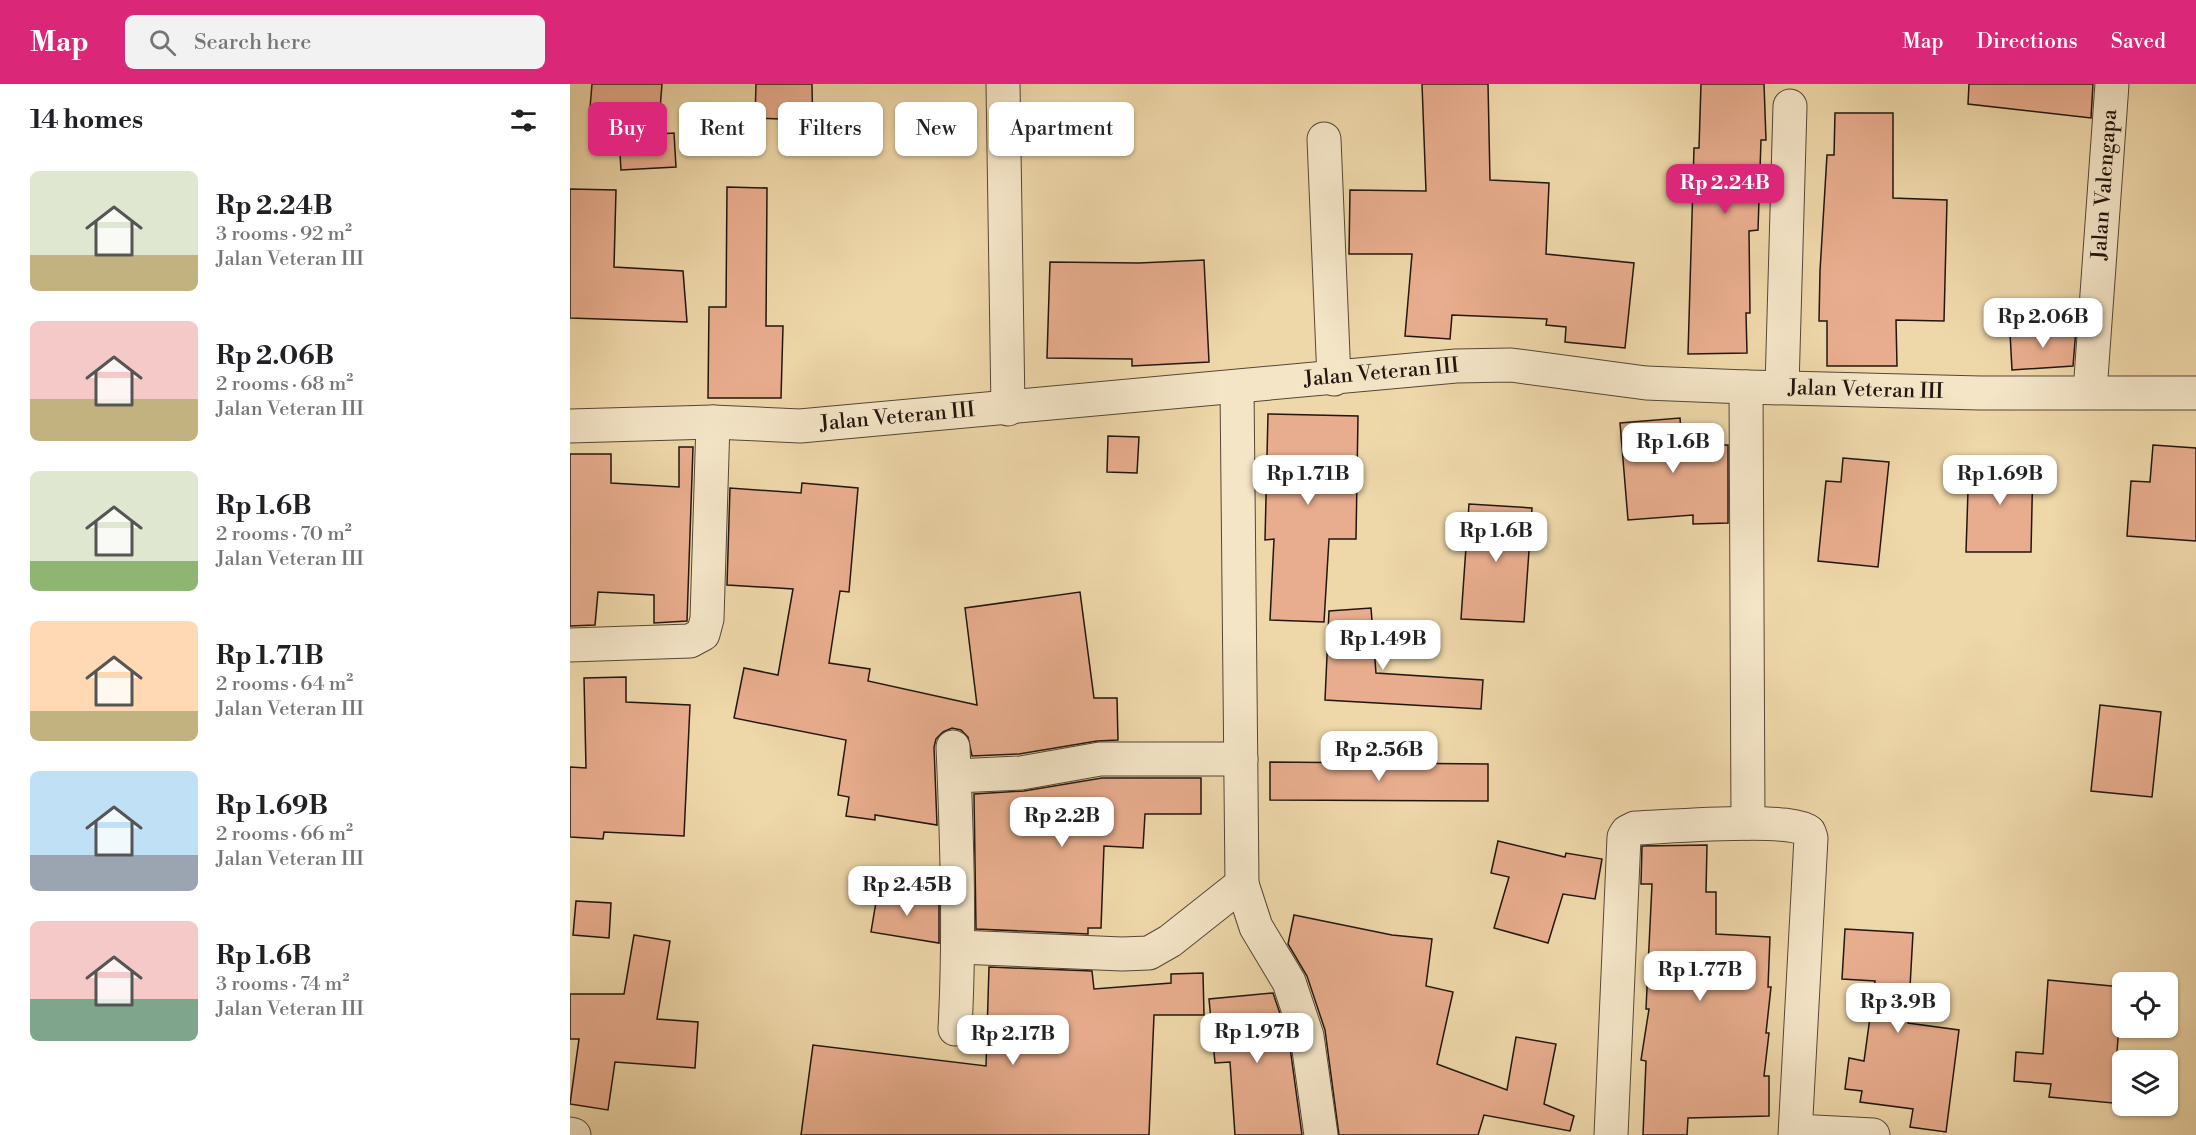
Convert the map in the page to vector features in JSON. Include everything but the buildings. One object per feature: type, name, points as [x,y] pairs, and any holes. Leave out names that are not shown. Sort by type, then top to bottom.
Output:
[{"type":"street","points":[[1003,84],[1008,409]]},
{"type":"street","name":"Jalan Valengapa","points":[[2090,392],[2112,84]]},
{"type":"street","points":[[1782,387],[1790,106]]},
{"type":"street","points":[[1324,139],[1334,379]]},
{"type":"street","name":"Jalan Veteran III","points":[[570,426],[714,422],[800,426],[1008,409],[1456,366],[1511,365],[1646,383],[1746,387],[1980,393],[2196,393]]},
{"type":"street","points":[[1746,387],[1749,824]]},
{"type":"street","points":[[1237,388],[1242,884],[1256,927],[1289,982],[1307,1036],[1321,1135]]},
{"type":"street","points":[[570,645],[690,641],[703,634],[707,619],[714,422]]},
{"type":"street","points":[[955,1029],[959,946],[954,762],[1021,773],[1100,759],[1241,759]]},
{"type":"street","points":[[1611,1135],[1624,837],[1627,832],[1635,828],[1749,824],[1799,828],[1809,832],[1811,838],[1795,1133],[1874,1135]]},
{"type":"street","points":[[959,946],[1122,954],[1149,953],[1170,941],[1242,884]]}]
